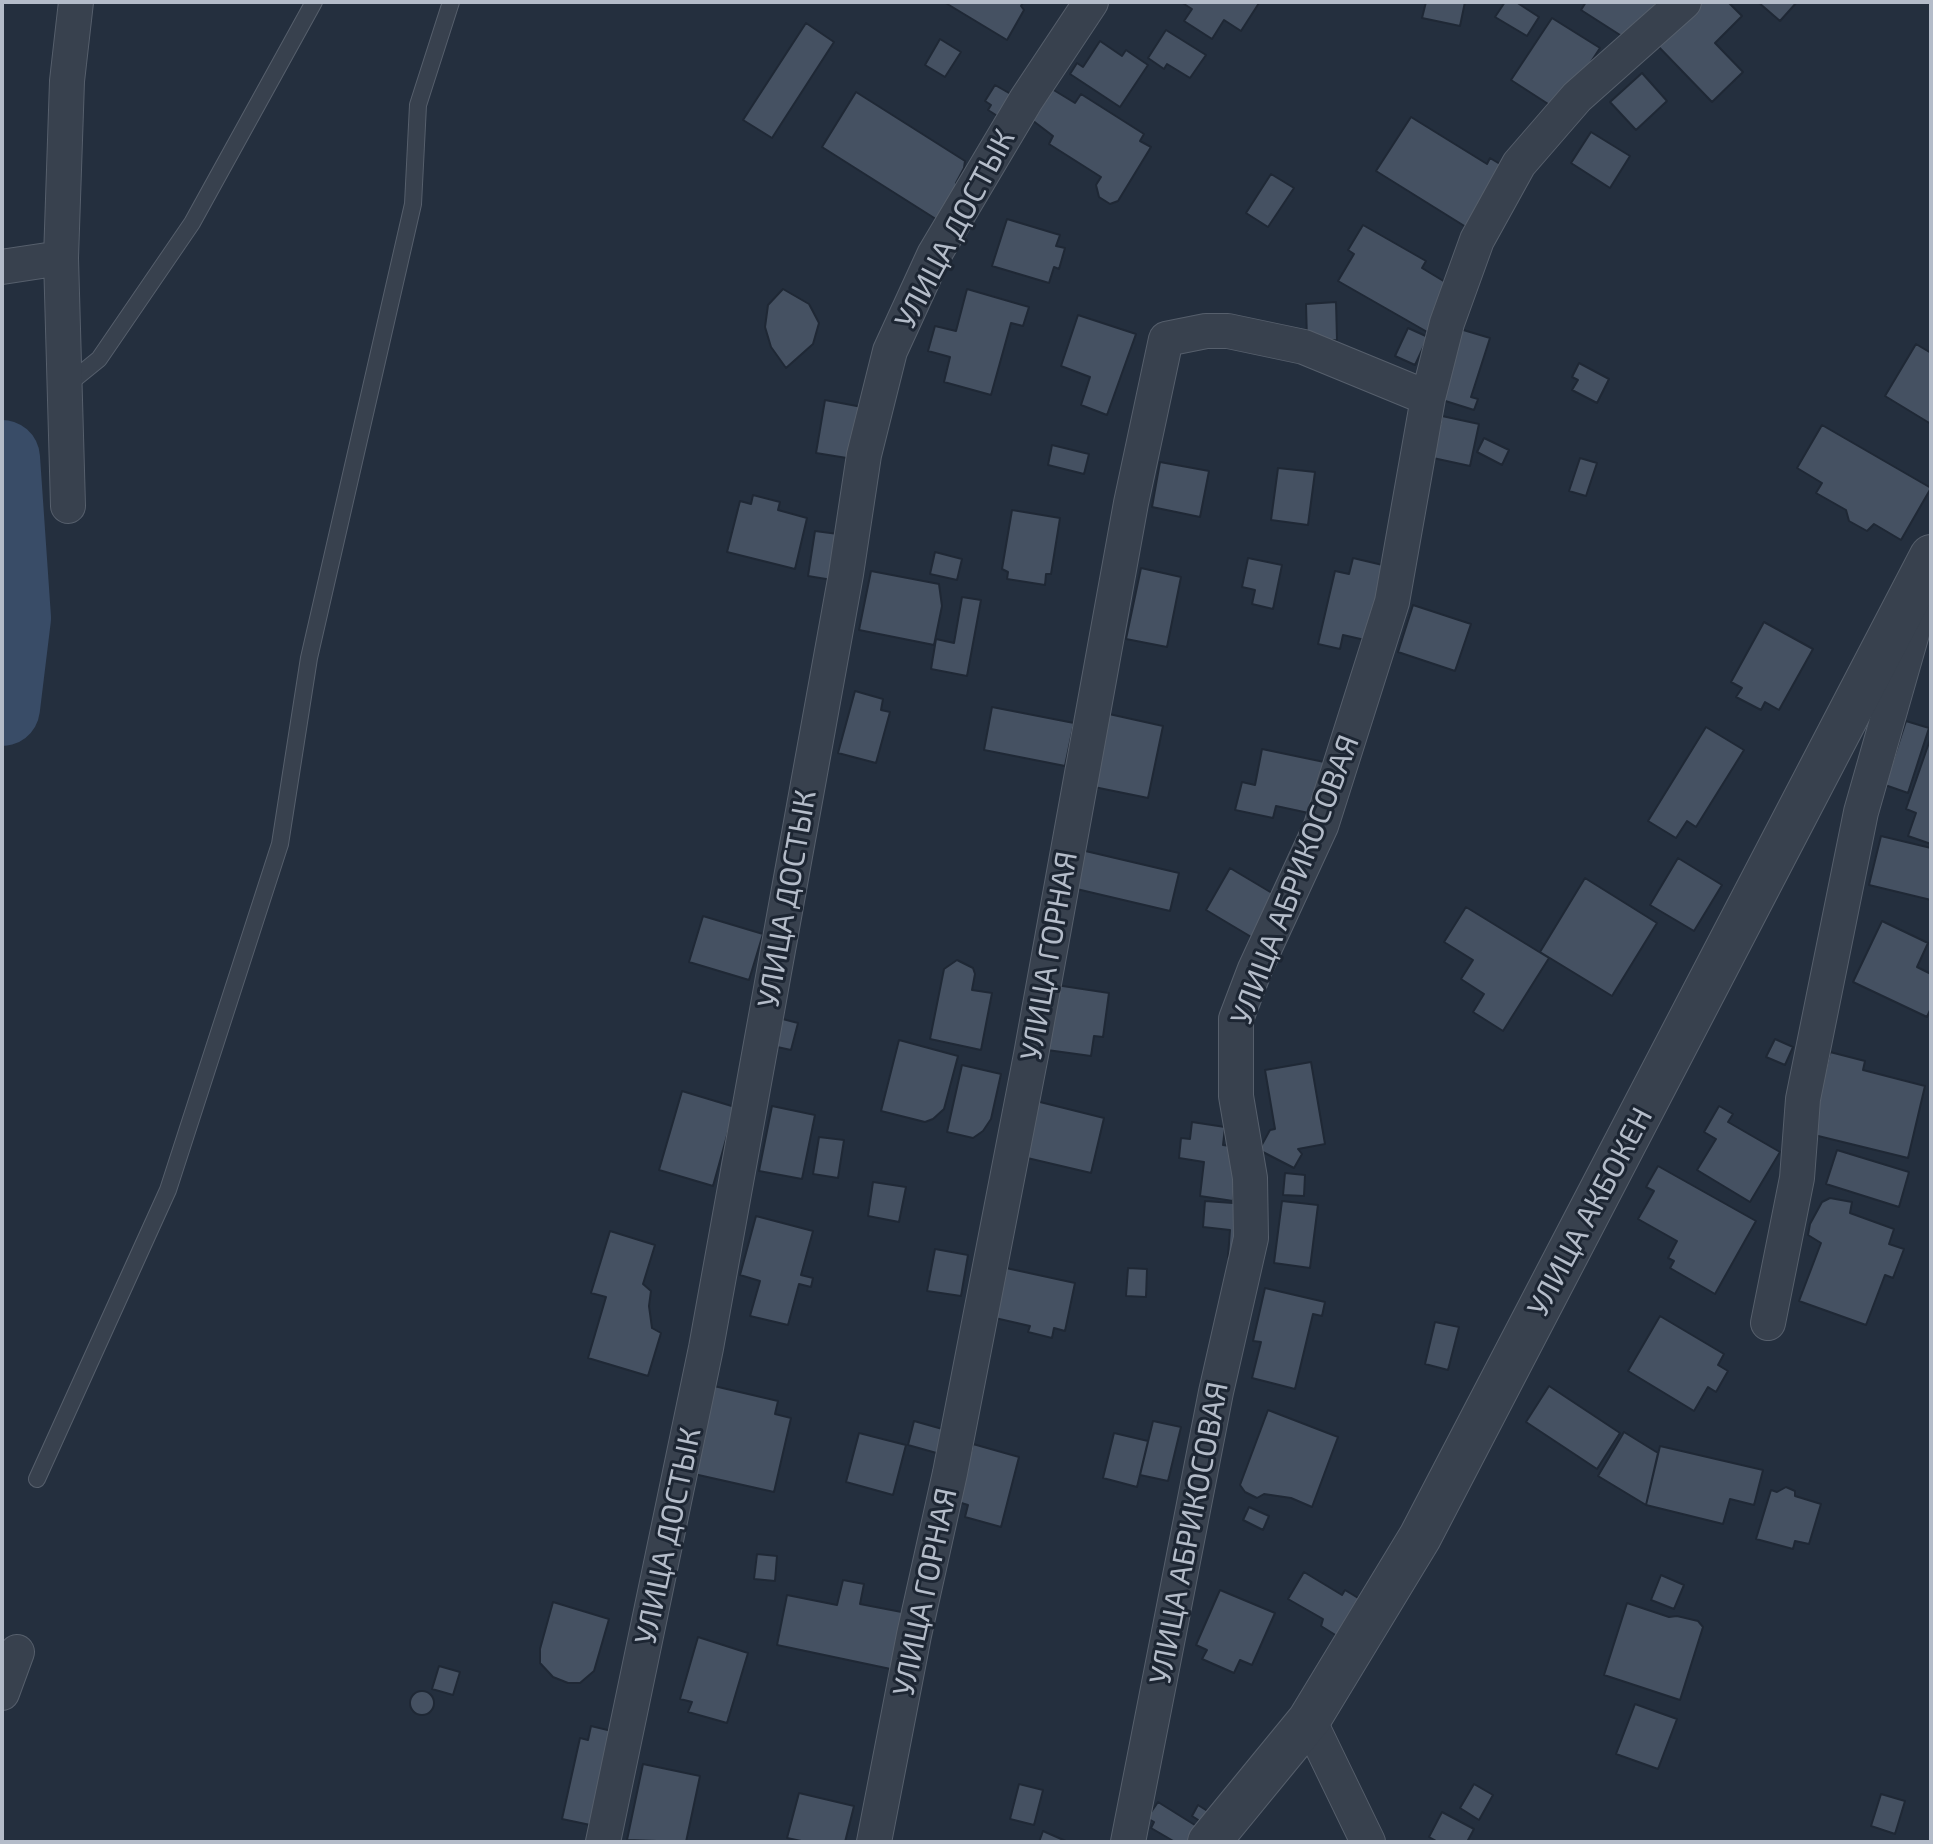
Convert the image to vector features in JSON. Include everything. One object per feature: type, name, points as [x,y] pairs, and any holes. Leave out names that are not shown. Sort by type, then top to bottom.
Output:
[{"type":"street","points":[[68,506],[61,258],[67,81],[76,2]]},
{"type":"street","name":"УЛИЦА ДОСТЫК","points":[[603,1842],[706,1348],[846,574],[864,455],[890,351],[934,255],[1026,100],[1091,2]]},
{"type":"street","name":"УЛИЦА АБРИКОСОВАЯ","points":[[1128,1842],[1216,1392],[1251,1238],[1250,1178],[1236,1096],[1236,1019],[1255,969],[1321,826],[1392,602],[1428,398],[1447,323],[1477,240],[1519,164],[1577,97],[1684,2]]},
{"type":"street","points":[[10,266],[61,258]]},
{"type":"street","name":"УЛИЦА ГОРНАЯ","points":[[874,1842],[914,1635],[962,1414],[1131,503],[1166,339],[1206,331],[1228,331],[1304,347],[1428,398]]},
{"type":"street","name":"УЛИЦА АКБОКЕН","points":[[1209,1842],[1309,1720],[1420,1537],[1931,556]]},
{"type":"street","points":[[1768,1323],[1797,1178],[1803,1099],[1861,812],[1931,564]]},
{"type":"street","points":[[2,1693],[17,1652]]},
{"type":"street","points":[[1309,1720],[1368,1842]]},
{"type":"lane","points":[[65,387],[99,359],[192,223],[314,2]]},
{"type":"lane","points":[[37,1479],[168,1190],[280,844],[309,658],[413,204],[418,105],[451,2]]},
{"type":"building","points":[[944,2],[1023,2],[1021,6],[1024,10],[1007,40]]},
{"type":"building","points":[[1181,2],[1259,3],[1241,31],[1224,20],[1212,39],[1184,21],[1192,9]]},
{"type":"building","points":[[1426,2],[1465,2],[1460,26],[1422,18]]},
{"type":"building","points":[[1505,2],[1516,2],[1539,17],[1527,36],[1495,17]]},
{"type":"building","points":[[1586,2],[1657,2],[1631,42],[1581,10]]},
{"type":"building","points":[[1697,2],[1728,2],[1742,16],[1715,43],[1743,72],[1712,102],[1655,43]]},
{"type":"building","points":[[1758,2],[1797,2],[1780,21]]},
{"type":"building","points":[[1552,18],[1600,48],[1559,111],[1511,80]]},
{"type":"building","points":[[806,23],[834,42],[772,138],[743,120]]},
{"type":"building","points":[[1166,30],[1206,55],[1190,78],[1167,64],[1164,69],[1148,58]]},
{"type":"building","points":[[940,39],[961,52],[945,77],[925,65]]},
{"type":"building","points":[[1100,41],[1122,56],[1126,50],[1148,65],[1120,107],[1070,74],[1077,63],[1083,67]]},
{"type":"building","points":[[1642,73],[1667,101],[1636,130],[1610,102]]},
{"type":"building","points":[[995,85],[1016,97],[1002,119],[988,110],[991,105],[985,101]]},
{"type":"building","points":[[1052,89],[1075,103],[1081,94],[1144,134],[1140,141],[1151,147],[1118,201],[1110,204],[1099,197],[1096,185],[1101,177],[1049,144],[1053,136],[1032,120]]},
{"type":"building","points":[[856,92],[965,161],[956,183],[961,187],[939,221],[822,147]]},
{"type":"building","points":[[1411,117],[1487,164],[1490,158],[1505,167],[1466,227],[1376,171]]},
{"type":"building","points":[[1591,132],[1630,156],[1610,188],[1571,163]]},
{"type":"building","points":[[1271,174],[1294,188],[1268,227],[1246,213]]},
{"type":"building","points":[[1007,219],[1060,235],[1056,246],[1065,248],[1059,269],[1054,267],[1049,283],[992,266]]},
{"type":"building","points":[[1363,225],[1426,261],[1422,268],[1455,288],[1429,333],[1338,281],[1354,254],[1348,250]]},
{"type":"building","points":[[783,289],[809,304],[819,323],[813,344],[786,368],[771,347],[765,327],[768,305]]},
{"type":"building","points":[[967,289],[1029,307],[1023,326],[1011,323],[991,395],[944,382],[950,357],[928,351],[935,326],[956,331]]},
{"type":"building","points":[[1336,302],[1337,340],[1307,341],[1306,304]]},
{"type":"building","points":[[1078,315],[1136,334],[1107,415],[1081,405],[1090,377],[1061,366]]},
{"type":"building","points":[[1408,328],[1428,337],[1415,365],[1395,356]]},
{"type":"building","points":[[1460,329],[1490,338],[1471,397],[1478,399],[1474,410],[1439,399]]},
{"type":"building","points":[[1916,344],[1931,353],[1931,424],[1885,396]]},
{"type":"building","points":[[1579,363],[1609,379],[1597,403],[1572,390],[1578,380],[1572,377]]},
{"type":"building","points":[[825,400],[862,407],[853,459],[816,453]]},
{"type":"building","points":[[1442,416],[1479,424],[1470,466],[1433,458]]},
{"type":"building","points":[[1822,425],[1931,488],[1901,540],[1874,524],[1867,531],[1849,521],[1846,510],[1816,493],[1822,483],[1797,468]]},
{"type":"building","points":[[1484,438],[1509,450],[1502,465],[1477,452]]},
{"type":"building","points":[[1052,445],[1089,454],[1084,474],[1048,465]]},
{"type":"building","points":[[1580,458],[1597,463],[1586,496],[1569,491]]},
{"type":"building","points":[[1160,462],[1209,471],[1200,517],[1152,507]]},
{"type":"building","points":[[1278,468],[1315,472],[1308,525],[1271,520]]},
{"type":"building","points":[[753,495],[780,502],[778,510],[807,518],[795,569],[727,552],[740,501],[751,504]]},
{"type":"building","points":[[1012,510],[1060,518],[1051,574],[1046,574],[1045,585],[1007,579],[1008,572],[1002,569]]},
{"type":"building","points":[[815,531],[838,534],[832,580],[808,576]]},
{"type":"building","points":[[935,552],[962,559],[957,580],[930,574]]},
{"type":"building","points":[[1248,558],[1282,565],[1273,609],[1252,604],[1255,590],[1242,587]]},
{"type":"building","points":[[1353,558],[1391,567],[1365,640],[1343,635],[1340,649],[1318,644],[1335,571],[1349,574]]},
{"type":"building","points":[[1141,568],[1181,577],[1167,647],[1126,639]]},
{"type":"building","points":[[871,571],[939,584],[942,606],[934,645],[859,630]]},
{"type":"building","points":[[962,597],[981,600],[967,676],[931,669],[936,639],[954,643]]},
{"type":"building","points":[[1413,605],[1471,624],[1455,671],[1398,652]]},
{"type":"building","points":[[1764,622],[1813,649],[1779,710],[1765,702],[1761,710],[1736,697],[1742,688],[1731,682]]},
{"type":"building","points":[[855,691],[883,699],[881,710],[890,712],[876,763],[838,753]]},
{"type":"building","points":[[992,707],[1074,723],[1065,766],[984,750]]},
{"type":"building","points":[[1109,714],[1163,726],[1148,798],[1094,787]]},
{"type":"building","points":[[1906,721],[1929,728],[1908,793],[1885,785]]},
{"type":"building","points":[[1706,727],[1744,750],[1696,827],[1687,821],[1676,838],[1648,821]]},
{"type":"building","points":[[1931,737],[1931,844],[1908,836],[1916,813],[1906,809]]},
{"type":"building","points":[[1262,749],[1329,763],[1318,815],[1276,806],[1273,818],[1235,810],[1242,782],[1255,785]]},
{"type":"building","points":[[1881,836],[1931,848],[1931,900],[1869,885]]},
{"type":"building","points":[[1077,849],[1179,873],[1170,911],[1068,887]]},
{"type":"building","points":[[1678,858],[1722,885],[1694,931],[1650,905]]},
{"type":"building","points":[[1230,868],[1282,899],[1258,941],[1206,910]]},
{"type":"building","points":[[1585,878],[1657,923],[1612,996],[1540,952]]},
{"type":"building","points":[[1466,907],[1549,958],[1503,1031],[1473,1012],[1484,994],[1461,979],[1473,960],[1444,942]]},
{"type":"building","points":[[703,916],[763,934],[749,980],[689,962]]},
{"type":"building","points":[[1882,921],[1928,943],[1917,967],[1931,974],[1931,1008],[1927,1017],[1853,982]]},
{"type":"building","points":[[957,960],[973,968],[972,990],[992,993],[981,1050],[930,1039],[944,969]]},
{"type":"building","points":[[1056,985],[1109,993],[1103,1037],[1094,1036],[1091,1056],[1047,1050]]},
{"type":"building","points":[[775,1017],[798,1023],[791,1050],[768,1045]]},
{"type":"building","points":[[1775,1039],[1793,1047],[1785,1065],[1766,1057]]},
{"type":"building","points":[[899,1040],[958,1056],[944,1109],[925,1122],[881,1111]]},
{"type":"building","points":[[1830,1052],[1865,1061],[1863,1070],[1925,1086],[1908,1158],[1810,1134]]},
{"type":"building","points":[[1311,1062],[1325,1144],[1298,1149],[1302,1154],[1294,1168],[1259,1150],[1270,1130],[1275,1129],[1265,1070]]},
{"type":"building","points":[[962,1065],[1001,1074],[991,1119],[983,1131],[973,1138],[947,1132]]},
{"type":"building","points":[[682,1091],[735,1107],[713,1186],[659,1170]]},
{"type":"building","points":[[1036,1101],[1104,1118],[1091,1173],[1023,1157]]},
{"type":"building","points":[[772,1106],[815,1115],[802,1179],[759,1171]]},
{"type":"building","points":[[1719,1106],[1733,1114],[1728,1122],[1780,1152],[1750,1202],[1697,1170],[1716,1139],[1704,1132]]},
{"type":"building","points":[[1192,1122],[1225,1127],[1223,1145],[1244,1148],[1233,1201],[1200,1196],[1204,1162],[1179,1158],[1181,1138],[1190,1139]]},
{"type":"building","points":[[819,1137],[844,1140],[838,1178],[813,1174]]},
{"type":"building","points":[[1837,1150],[1909,1172],[1899,1207],[1826,1184]]},
{"type":"building","points":[[1658,1166],[1756,1221],[1715,1294],[1670,1268],[1674,1261],[1668,1258],[1677,1241],[1638,1219],[1654,1191],[1646,1187]]},
{"type":"building","points":[[1285,1173],[1305,1175],[1304,1196],[1283,1195]]},
{"type":"building","points":[[873,1182],[906,1187],[899,1222],[868,1216]]},
{"type":"building","points":[[1830,1198],[1852,1202],[1850,1213],[1894,1229],[1889,1244],[1904,1249],[1893,1278],[1885,1275],[1866,1325],[1799,1301],[1821,1243],[1808,1235],[1810,1224],[1822,1202]]},
{"type":"building","points":[[1205,1201],[1247,1204],[1243,1258],[1228,1257],[1230,1230],[1203,1227]]},
{"type":"building","points":[[1282,1201],[1318,1205],[1310,1268],[1274,1263]]},
{"type":"building","points":[[756,1216],[813,1231],[801,1275],[813,1278],[811,1287],[799,1284],[788,1325],[750,1316],[760,1281],[740,1275]]},
{"type":"building","points":[[610,1231],[655,1245],[643,1284],[651,1291],[649,1306],[652,1328],[661,1333],[648,1376],[588,1358],[606,1297],[591,1293]]},
{"type":"building","points":[[935,1249],[968,1255],[961,1296],[927,1291]]},
{"type":"building","points":[[1006,1268],[1075,1283],[1065,1331],[1054,1328],[1052,1338],[1028,1332],[1030,1326],[995,1318]]},
{"type":"building","points":[[1128,1268],[1147,1269],[1146,1297],[1126,1296]]},
{"type":"building","points":[[1265,1288],[1325,1302],[1322,1316],[1313,1314],[1295,1389],[1252,1378],[1261,1342],[1253,1341]]},
{"type":"building","points":[[1660,1316],[1724,1354],[1718,1365],[1728,1371],[1716,1392],[1708,1387],[1694,1411],[1628,1371]]},
{"type":"building","points":[[1435,1322],[1459,1327],[1448,1370],[1425,1364]]},
{"type":"building","points":[[714,1386],[778,1401],[775,1414],[791,1418],[774,1492],[694,1474]]},
{"type":"building","points":[[1549,1386],[1620,1433],[1597,1469],[1526,1422]]},
{"type":"building","points":[[1268,1410],[1338,1437],[1312,1507],[1291,1498],[1264,1494],[1257,1498],[1245,1492],[1240,1485]]},
{"type":"building","points":[[914,1421],[946,1430],[940,1454],[908,1445]]},
{"type":"building","points":[[1153,1421],[1181,1427],[1168,1481],[1140,1475]]},
{"type":"building","points":[[1624,1432],[1658,1453],[1646,1505],[1598,1476]]},
{"type":"building","points":[[859,1433],[906,1445],[893,1495],[846,1482]]},
{"type":"building","points":[[1114,1433],[1148,1441],[1137,1487],[1103,1478]]},
{"type":"building","points":[[973,1444],[1019,1457],[1001,1527],[965,1517],[968,1505],[958,1502]]},
{"type":"building","points":[[1660,1446],[1763,1470],[1754,1505],[1730,1499],[1723,1524],[1646,1505]]},
{"type":"building","points":[[1786,1487],[1795,1491],[1795,1496],[1821,1504],[1809,1544],[1795,1541],[1793,1549],[1756,1539],[1771,1490],[1777,1492]]},
{"type":"building","points":[[1249,1507],[1269,1516],[1263,1530],[1243,1520]]},
{"type":"building","points":[[757,1554],[777,1556],[775,1581],[754,1579]]},
{"type":"building","points":[[1304,1572],[1342,1595],[1345,1590],[1368,1604],[1345,1641],[1321,1626],[1323,1619],[1288,1599]]},
{"type":"building","points":[[1661,1575],[1684,1585],[1674,1609],[1651,1600]]},
{"type":"building","points":[[843,1580],[864,1584],[860,1604],[912,1614],[900,1671],[777,1645],[787,1595],[837,1605]]},
{"type":"building","points":[[1220,1590],[1275,1613],[1252,1665],[1240,1660],[1234,1673],[1202,1659],[1207,1650],[1196,1645]]},
{"type":"building","points":[[553,1602],[609,1619],[594,1671],[580,1683],[568,1683],[553,1677],[540,1663],[540,1649]]},
{"type":"building","points":[[1627,1603],[1669,1617],[1698,1621],[1703,1627],[1680,1700],[1604,1675]]},
{"type":"building","points":[[698,1637],[748,1653],[727,1723],[688,1712],[692,1702],[680,1699]]},
{"type":"building","points":[[439,1666],[460,1672],[453,1695],[432,1689]]},
{"type":"building","points":[[422,1691],[433,1698],[434,1703],[427,1714],[422,1715],[411,1708],[410,1703],[417,1692]]},
{"type":"building","points":[[1635,1704],[1677,1719],[1658,1769],[1616,1754]]},
{"type":"building","points":[[591,1726],[616,1732],[595,1826],[562,1819],[580,1738],[588,1740]]},
{"type":"building","points":[[643,1764],[700,1776],[686,1842],[627,1840]]},
{"type":"building","points":[[1019,1784],[1043,1790],[1034,1825],[1010,1819]]},
{"type":"building","points":[[1474,1784],[1493,1795],[1479,1820],[1460,1808]]},
{"type":"building","points":[[799,1793],[854,1806],[845,1842],[806,1842],[787,1838]]},
{"type":"building","points":[[1881,1794],[1905,1801],[1895,1834],[1871,1826]]},
{"type":"building","points":[[1158,1802],[1198,1827],[1188,1842],[1175,1842],[1151,1828],[1154,1822],[1147,1818]]},
{"type":"building","points":[[1198,1805],[1209,1812],[1203,1823],[1192,1816]]},
{"type":"building","points":[[1442,1812],[1474,1829],[1467,1842],[1438,1842],[1429,1837]]},
{"type":"building","points":[[1043,1831],[1068,1842],[1039,1842]]},
{"type":"waterway","points":[[2,458],[13,618],[2,708]]}]
